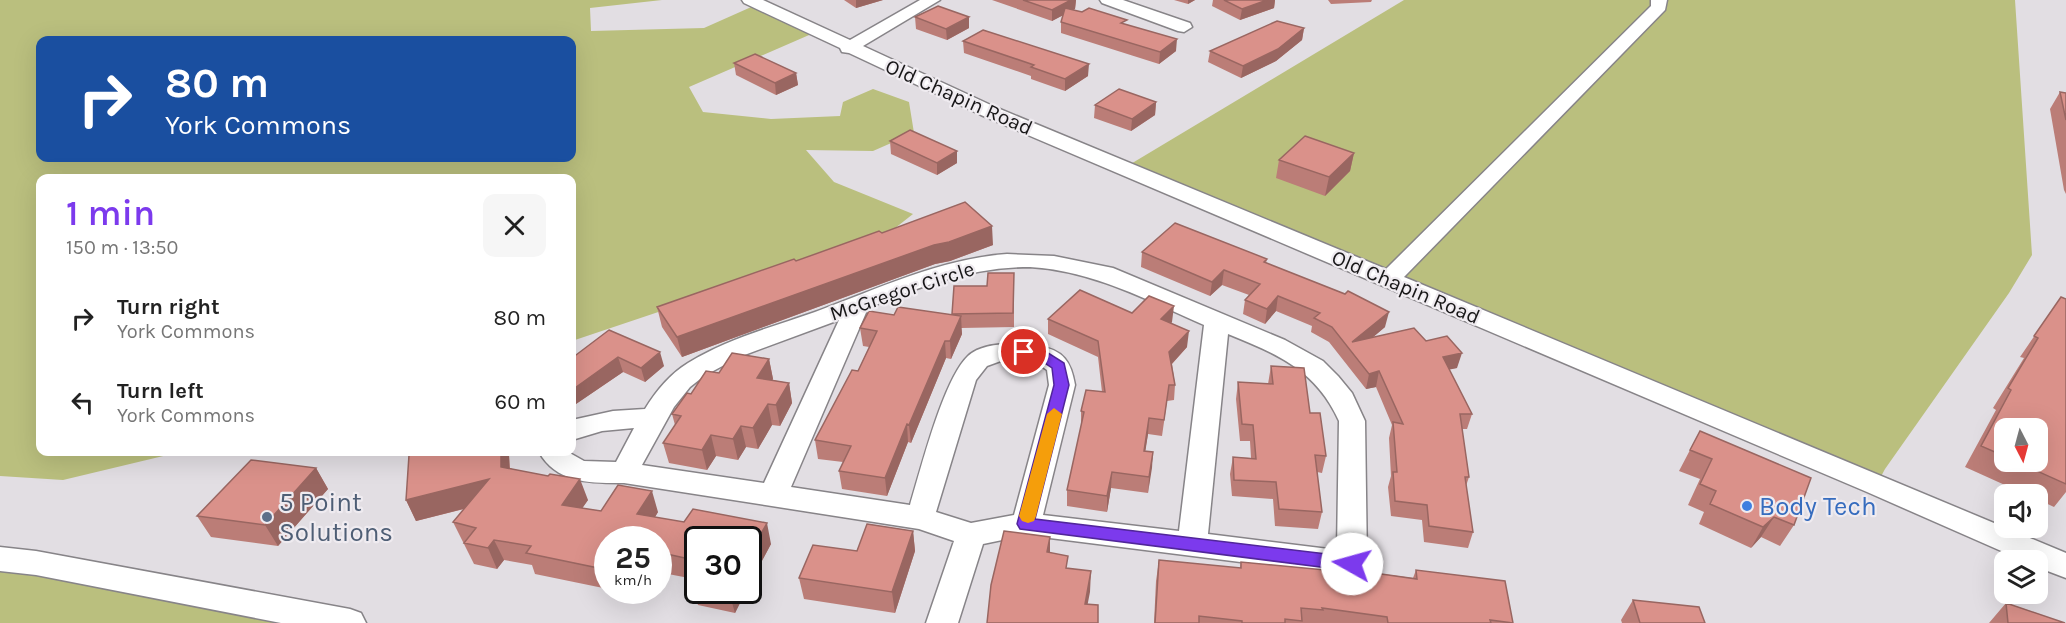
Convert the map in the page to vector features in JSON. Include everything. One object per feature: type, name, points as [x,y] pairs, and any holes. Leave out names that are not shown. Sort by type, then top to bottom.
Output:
[{"type":"street","name":"Old Chapin Road","points":[[750,0],[848,48],[988,111],[1877,484],[2066,566]]},
{"type":"street","points":[[848,48],[932,0]]},
{"type":"street","points":[[1108,0],[1184,27]]},
{"type":"street","points":[[1389,279],[1659,7],[1659,0]]},
{"type":"street","name":"McGregor Circle","points":[[624,473],[669,394],[697,368],[735,350],[955,269],[992,262],[1029,261],[1066,264],[1102,272],[1260,337],[1311,365],[1338,391],[1347,405],[1352,421],[1352,564],[1191,544]]},
{"type":"street","points":[[773,496],[858,304]]},
{"type":"street","points":[[556,456],[560,462],[574,470],[624,473],[920,518],[971,535],[1026,524],[1191,544],[1217,321]]},
{"type":"street","points":[[920,518],[964,378],[978,360],[1008,350],[1040,354],[1059,366],[1062,385],[1026,524]]},
{"type":"street","points":[[576,428],[593,422],[655,419]]},
{"type":"street","points":[[942,623],[971,535]]},
{"type":"street","points":[[0,559],[36,563],[350,623]]},
{"type":"green space","points":[[0,0],[662,0],[590,8],[591,31],[704,28],[758,4],[816,32],[689,87],[703,112],[771,119],[840,116],[843,102],[873,89],[909,102],[914,133],[873,151],[806,150],[834,182],[913,214],[885,236],[576,340],[576,174],[36,174],[36,456],[163,456],[63,480],[0,476]]},
{"type":"green space","points":[[1404,0],[2015,0],[2032,255],[2009,293],[1885,469],[1877,484],[1124,168]]},
{"type":"green space","points":[[0,559],[350,623],[0,623]]},
{"type":"building","points":[[1023,0],[1071,0],[1052,10]]},
{"type":"building","points":[[1224,0],[1267,0],[1242,9]]},
{"type":"building","points":[[938,6],[969,17],[946,29],[915,17]]},
{"type":"building","points":[[1065,8],[1082,12],[1089,8],[1127,20],[1121,23],[1177,39],[1160,52],[1061,22]]},
{"type":"building","points":[[1277,21],[1304,28],[1278,49],[1243,66],[1210,51]]},
{"type":"building","points":[[983,30],[1089,64],[1065,79],[1031,67],[1034,65],[963,41]]},
{"type":"building","points":[[755,54],[796,73],[775,83],[734,63]]},
{"type":"building","points":[[1119,89],[1156,102],[1132,119],[1095,105]]},
{"type":"building","points":[[2060,92],[2066,93],[2066,120]]},
{"type":"building","points":[[910,130],[957,151],[937,163],[890,141]]},
{"type":"building","points":[[1305,136],[1354,153],[1329,177],[1279,160]]},
{"type":"building","points":[[965,202],[992,226],[677,337],[657,307],[879,231],[882,233]]},
{"type":"building","points":[[1175,223],[1267,259],[1264,262],[1345,294],[1348,291],[1389,312],[1352,342],[1414,328],[1426,341],[1447,336],[1462,353],[1443,357],[1472,414],[1460,414],[1469,477],[1465,477],[1473,532],[1429,526],[1427,505],[1395,501],[1393,472],[1397,472],[1393,422],[1403,424],[1379,371],[1369,374],[1332,327],[1314,318],[1320,313],[1278,296],[1267,309],[1245,300],[1260,284],[1224,270],[1212,282],[1142,252]]},
{"type":"building","points":[[988,273],[1014,273],[1013,313],[952,314],[954,286],[987,286]]},
{"type":"building","points":[[1080,290],[1132,313],[1149,296],[1174,306],[1161,319],[1189,331],[1169,352],[1175,385],[1169,385],[1164,420],[1149,418],[1144,451],[1153,452],[1149,477],[1112,472],[1107,496],[1067,490],[1084,412],[1081,411],[1086,390],[1105,392],[1098,341],[1048,319]]},
{"type":"building","points":[[2061,297],[2066,299],[2066,484],[2039,472],[2048,472],[2048,418],[1996,418],[2011,390],[2008,388],[2038,338],[2034,336]]},
{"type":"building","points":[[898,307],[961,316],[950,341],[945,341],[885,478],[839,471],[851,446],[815,440],[852,370],[858,371],[877,331],[860,328],[869,311],[894,315]]},
{"type":"building","points":[[609,330],[660,352],[641,368],[618,357],[576,387],[576,355]]},
{"type":"building","points":[[732,353],[769,359],[757,378],[789,383],[776,405],[768,404],[753,428],[741,426],[733,439],[711,435],[702,450],[663,443],[681,416],[672,414],[687,393],[691,394],[706,371],[719,373]]},
{"type":"building","points":[[1271,366],[1304,368],[1310,413],[1320,413],[1326,456],[1315,455],[1322,512],[1279,509],[1276,482],[1234,480],[1233,457],[1256,459],[1253,425],[1242,424],[1238,382],[1273,384]]},
{"type":"building","points":[[1994,422],[1994,452],[1981,446]]},
{"type":"building","points":[[1700,431],[1811,478],[1794,525],[1774,517],[1763,527],[1710,504],[1716,491],[1700,484],[1712,459],[1690,450]]},
{"type":"building","points":[[409,456],[501,456],[501,467],[548,476],[550,474],[580,479],[562,505],[601,511],[618,485],[652,491],[637,514],[684,522],[693,509],[767,523],[762,532],[762,526],[684,526],[684,558],[672,555],[672,526],[594,526],[594,567],[526,553],[531,546],[494,540],[488,548],[464,543],[476,528],[453,522],[489,479],[406,500]]},
{"type":"building","points":[[251,460],[316,468],[265,525],[197,516]]},
{"type":"building","points":[[867,524],[913,531],[892,592],[799,578],[813,545],[857,551]]},
{"type":"building","points":[[1004,531],[1050,537],[1047,552],[1068,556],[1066,568],[1091,571],[1085,604],[1098,605],[1098,623],[987,623],[991,585]]},
{"type":"building","points":[[1159,560],[1241,568],[1241,562],[1346,572],[1346,569],[1417,579],[1416,570],[1505,581],[1513,623],[1490,620],[1491,623],[1388,623],[1387,617],[1322,608],[1323,610],[1301,608],[1302,621],[1285,619],[1285,623],[1242,623],[1242,621],[1199,616],[1199,623],[1155,623]]},
{"type":"building","points":[[1633,600],[1699,607],[1705,623],[1640,623]]},
{"type":"building","points":[[2006,604],[2065,623],[2008,623]]},
{"type":"slow traffic","points":[[1028,516],[1054,414]]},
{"type":"place","name":"Body Tech","points":[[1747,506]]},
{"type":"place","name":"5 Point Solutions","points":[[267,517]]},
{"type":"route","points":[[1024,352],[1040,354],[1059,366],[1062,385],[1026,524],[1352,564]]}]
